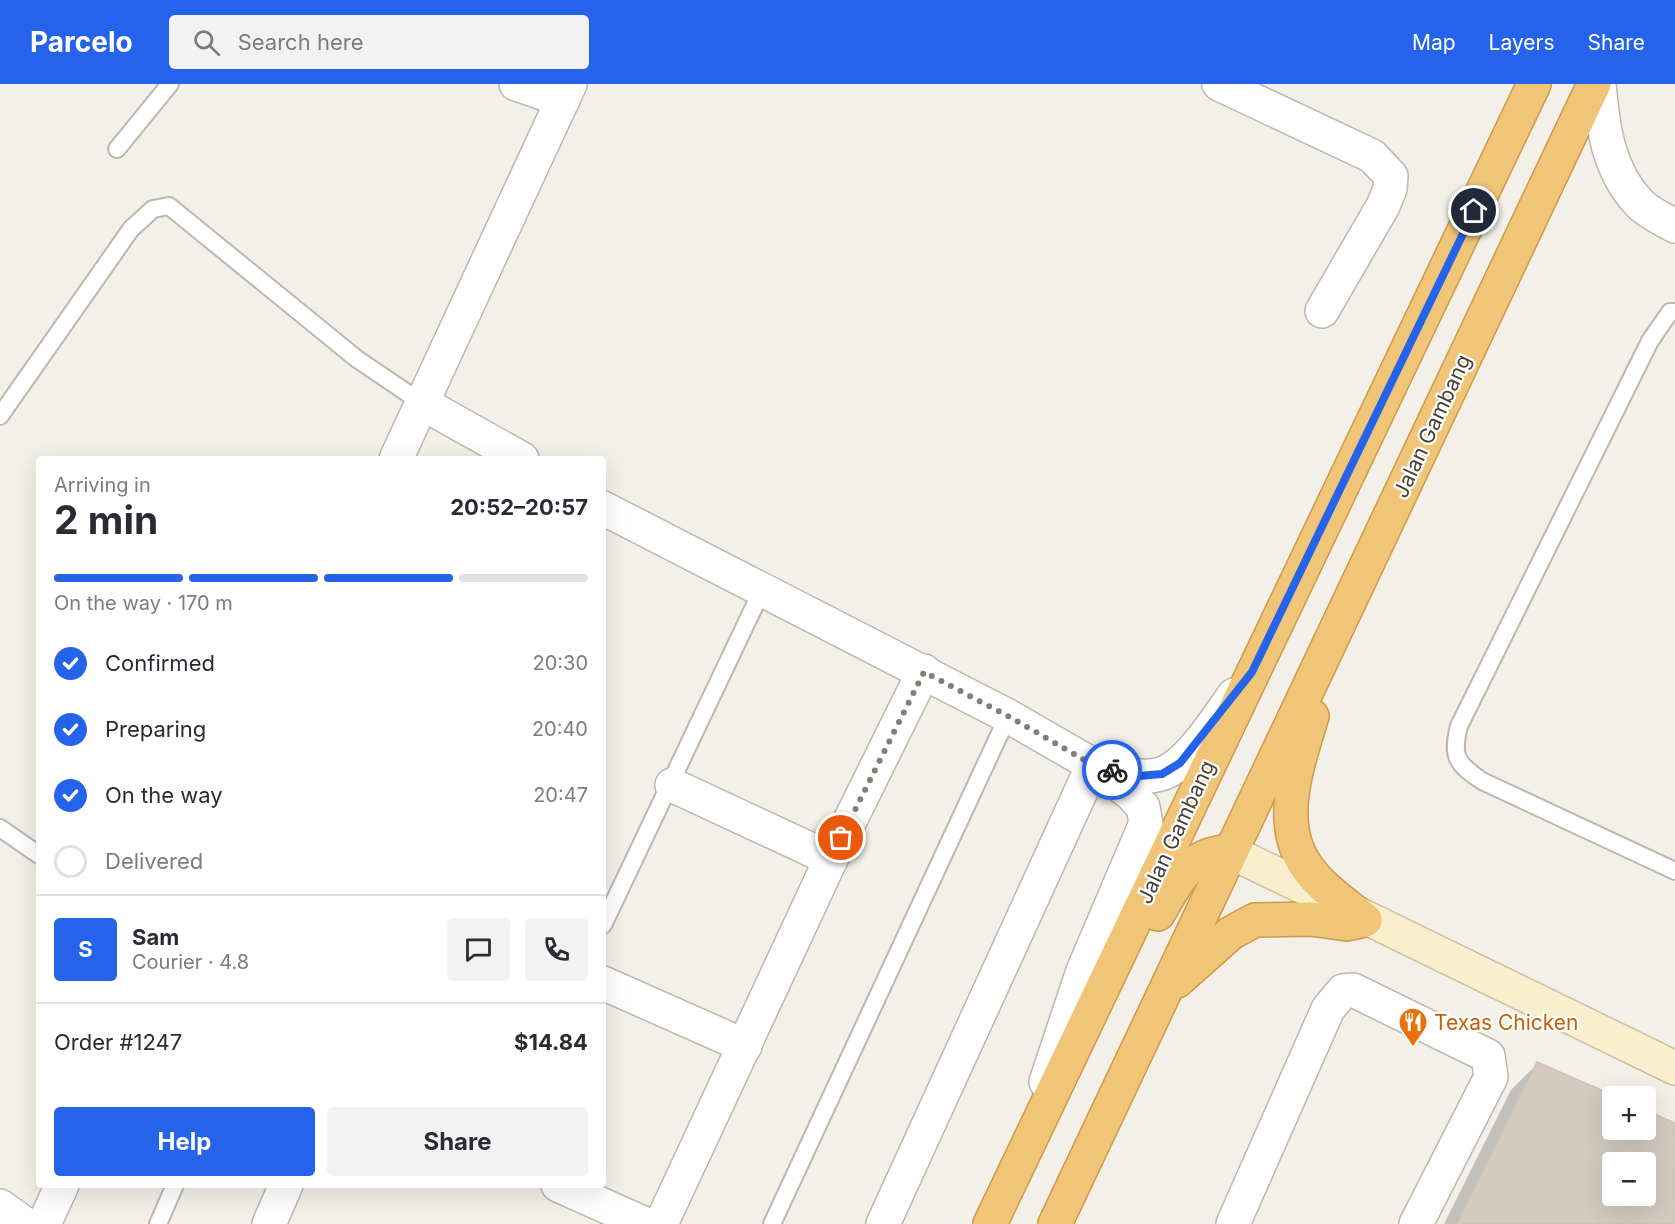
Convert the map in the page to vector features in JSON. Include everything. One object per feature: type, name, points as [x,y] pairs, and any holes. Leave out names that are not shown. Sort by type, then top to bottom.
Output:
[{"type":"highway","name":"Jalan Gambang","points":[[990,1224],[1534,84]]},
{"type":"highway","name":"Jalan Gambang","points":[[1055,1224],[1594,84]]},
{"type":"highway","points":[[1346,607],[1299,762],[1292,792],[1292,827],[1298,850],[1307,868],[1365,920]]},
{"type":"highway","points":[[1019,1163],[1178,879],[1190,864],[1206,855],[1231,852]]},
{"type":"highway","points":[[1163,994],[1206,953],[1231,933],[1255,920],[1311,919],[1347,924],[1365,920]]},
{"type":"street","points":[[397,456],[567,92],[516,84]]},
{"type":"street","points":[[1219,84],[1372,156],[1391,176],[1390,189],[1383,206],[1322,312]]},
{"type":"street","points":[[1599,84],[1608,150],[1623,184],[1641,206],[1675,226]]},
{"type":"street","points":[[422,404],[508,455]]},
{"type":"street","points":[[606,512],[763,588],[1008,716],[1093,765],[1131,794],[1143,807],[1146,824],[1083,971],[1019,1163]]},
{"type":"street","points":[[661,1224],[831,859],[924,672]]},
{"type":"street","points":[[1093,765],[1139,776],[1162,774],[1187,755],[1252,672]]},
{"type":"street","points":[[883,1224],[1093,765]]},
{"type":"street","points":[[672,785],[831,859]]},
{"type":"street","points":[[1231,852],[1365,920],[1675,1068]]},
{"type":"street","points":[[606,983],[744,1046]]},
{"type":"street","points":[[1233,1224],[1328,1010],[1343,991],[1353,990],[1488,1056],[1491,1077],[1416,1224]]},
{"type":"street","points":[[45,1224],[61,1188]]},
{"type":"street","points":[[269,1224],[285,1188]]},
{"type":"street","points":[[565,1188],[645,1224]]},
{"type":"street","points":[[0,1206],[25,1224]]},
{"type":"lane","points":[[117,149],[170,84]]},
{"type":"lane","points":[[0,416],[131,229],[153,209],[169,206],[357,359],[422,404]]},
{"type":"lane","points":[[1675,312],[1670,312],[1650,340],[1459,726],[1454,747],[1461,767],[1482,781],[1675,871]]},
{"type":"lane","points":[[606,920],[672,785],[763,588]]},
{"type":"lane","points":[[772,1224],[1008,716]]},
{"type":"lane","points":[[0,828],[36,853]]},
{"type":"lane","points":[[158,1224],[174,1188]]},
{"type":"building","points":[[1537,1062],[1602,1090],[1602,1140],[1656,1140],[1656,1114],[1675,1123],[1675,1224],[1457,1224]]},
{"type":"way so far","points":[[841,838],[924,672],[1008,716],[1093,765],[1112,770]]},
{"type":"place","name":"Texas Chicken","points":[[1413,1048]]},
{"type":"route","points":[[1112,770],[1139,776],[1162,774],[1180,763],[1252,672],[1474,211]]}]
